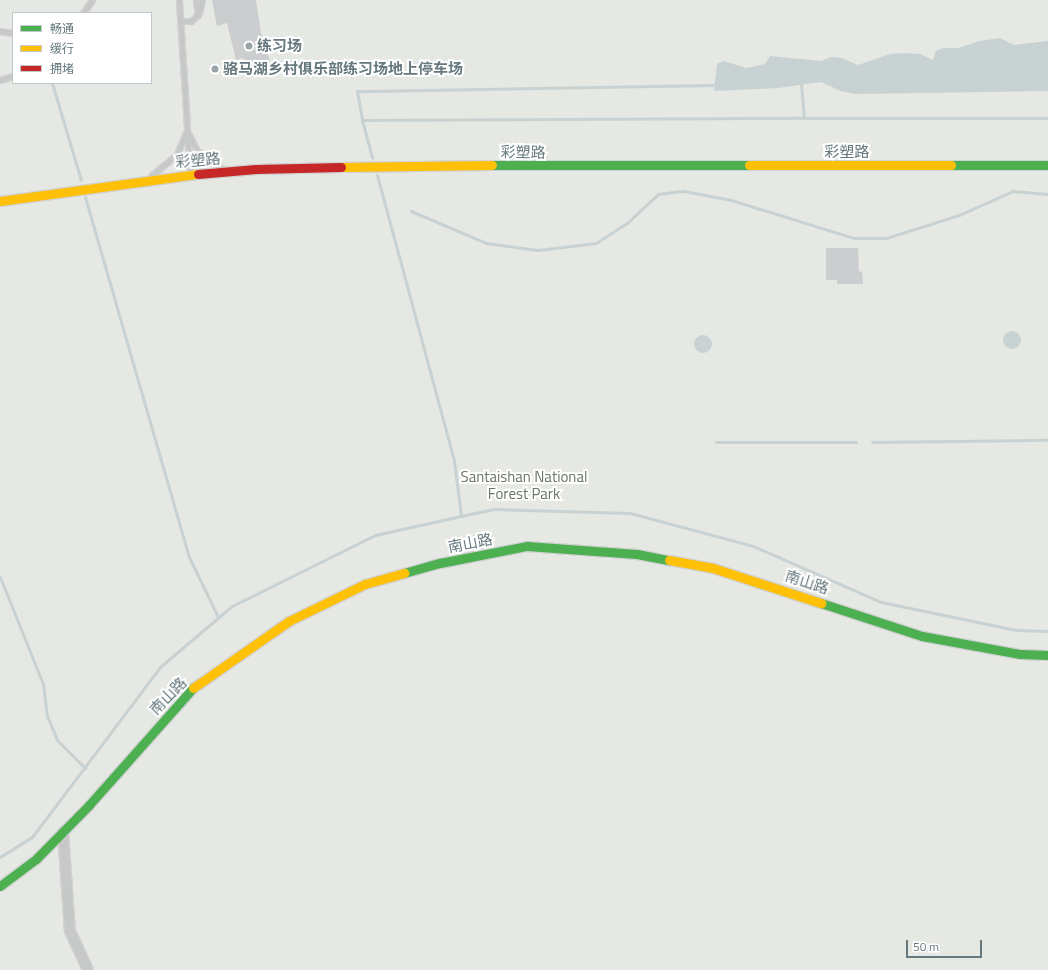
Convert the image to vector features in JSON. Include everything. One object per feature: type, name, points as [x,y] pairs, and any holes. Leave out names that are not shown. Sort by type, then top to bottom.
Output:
[{"type":"street","name":"彩塑路","points":[[0,201],[190,175],[228,172],[425,165],[1048,165]]},
{"type":"street","name":"南山路","points":[[0,886],[36,859],[63,832],[190,690],[289,621],[365,584],[440,563],[527,546],[637,554],[713,568],[922,636],[1020,654],[1048,655]]},
{"type":"street","points":[[63,832],[70,931],[88,970]]},
{"type":"lane","points":[[84,12],[92,0]]},
{"type":"lane","points":[[179,0],[190,175]]},
{"type":"lane","points":[[196,0],[198,15]]},
{"type":"lane","points":[[180,21],[191,21],[198,15],[202,0]]},
{"type":"lane","points":[[0,31],[12,33]]},
{"type":"lane","points":[[0,80],[12,76]]},
{"type":"lane","points":[[187,130],[197,151],[228,172]]},
{"type":"lane","points":[[146,180],[177,154],[187,130]]},
{"type":"green space","name":"Santaishan National Forest Park","points":[[0,0],[1048,0],[1048,970],[0,970]]},
{"type":"shaded area","points":[[1000,38],[1014,45],[1048,41],[1048,91],[855,94],[841,91],[821,82],[778,88],[714,91],[717,64],[724,61],[746,68],[765,64],[770,56],[821,61],[831,57],[842,58],[858,65],[890,54],[905,53],[920,54],[933,60],[936,51],[943,48],[958,48],[980,41]]},
{"type":"shaded area","points":[[1008,331],[1016,331],[1021,336],[1019,347],[1016,349],[1008,349],[1003,344],[1003,336]]},
{"type":"shaded area","points":[[699,335],[707,335],[712,340],[710,351],[707,353],[699,353],[694,348],[694,340]]},
{"type":"building","name":"练习场","points":[[212,0],[256,0],[261,33],[270,61],[248,69],[243,58],[236,60],[227,23],[217,26]]},
{"type":"building","points":[[826,248],[858,248],[859,272],[862,271],[863,284],[837,284],[837,280],[826,280]]},
{"type":"waterway","points":[[52,84],[81,180]]},
{"type":"waterway","points":[[715,85],[357,91],[362,120],[804,118],[801,85]]},
{"type":"waterway","points":[[804,118],[1048,118]]},
{"type":"waterway","points":[[362,120],[372,158]]},
{"type":"waterway","points":[[377,175],[454,461],[461,516]]},
{"type":"waterway","points":[[411,211],[486,243],[538,250],[596,243],[627,223],[658,194],[684,191],[731,200],[854,238],[886,238],[959,215],[1013,191],[1048,194]]},
{"type":"waterway","points":[[85,197],[188,555],[218,617]]},
{"type":"waterway","points":[[872,442],[1048,440]]},
{"type":"waterway","points":[[716,442],[856,442]]},
{"type":"waterway","points":[[0,857],[32,837],[160,667],[232,606],[375,535],[461,516],[494,509],[630,513],[753,546],[881,602],[1016,630],[1048,631]]},
{"type":"waterway","points":[[0,577],[43,684],[47,716],[57,740],[85,768]]},
{"type":"traffic: fast","points":[[492,165],[749,165]]},
{"type":"traffic: fast","points":[[951,165],[1048,165]]},
{"type":"traffic: fast","points":[[404,573],[440,563],[527,546],[637,554],[669,560]]},
{"type":"traffic: fast","points":[[821,603],[922,636],[1020,654],[1048,655]]},
{"type":"traffic: fast","points":[[0,886],[36,859],[89,805],[193,688]]},
{"type":"traffic: slow","points":[[341,167],[492,165]]},
{"type":"traffic: slow","points":[[749,165],[951,165]]},
{"type":"traffic: slow","points":[[0,201],[198,174]]},
{"type":"traffic: slow","points":[[669,560],[713,568],[821,603]]},
{"type":"traffic: slow","points":[[193,688],[289,621],[365,584],[404,573]]},
{"type":"traffic: jam","points":[[198,174],[256,169],[341,167]]},
{"type":"place","name":"练习场","points":[[249,46]]},
{"type":"place","name":"骆马湖乡村俱乐部练习场地上停车场","points":[[215,69]]}]
